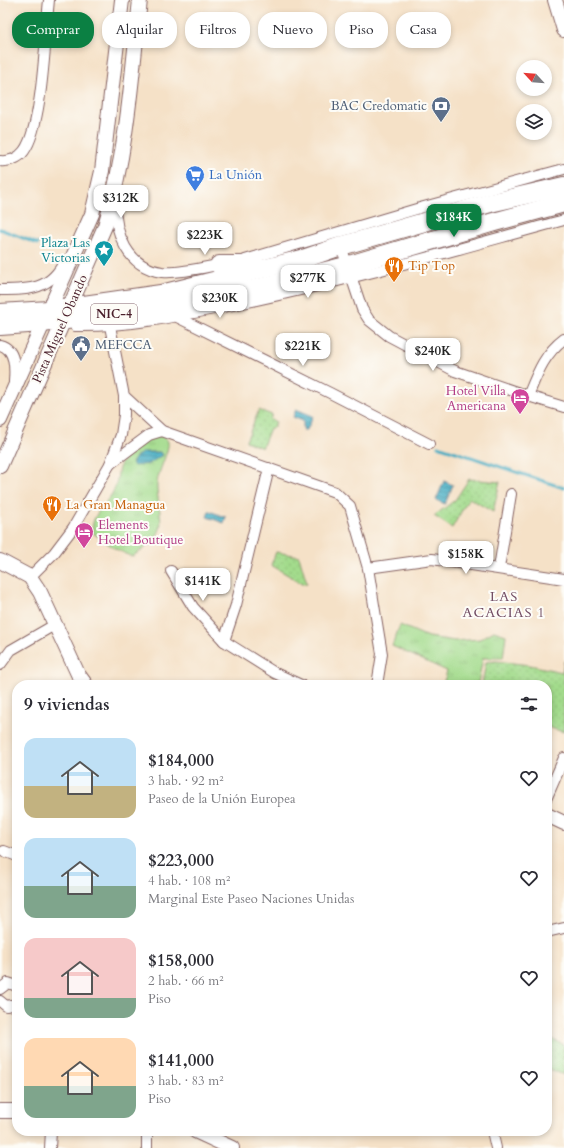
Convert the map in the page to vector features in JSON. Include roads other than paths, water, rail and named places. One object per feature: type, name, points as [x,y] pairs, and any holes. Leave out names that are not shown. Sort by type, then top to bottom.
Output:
[{"type":"highway","name":"NIC-4","points":[[65,318],[306,258],[341,246],[490,203],[564,186]]},
{"type":"highway","name":"NIC-4","points":[[0,313],[65,318],[170,313],[260,294],[348,272],[494,222],[564,203]]},
{"type":"highway","points":[[219,265],[259,265],[306,258]]},
{"type":"highway","name":"NIC-4","points":[[0,326],[45,317]]},
{"type":"main road","name":"Pista Miguel Obando","points":[[0,420],[92,214],[101,180],[122,0]]},
{"type":"main road","name":"Pista Miguel Obando","points":[[0,466],[105,226],[115,192],[132,79],[140,0]]},
{"type":"main road","points":[[555,0],[564,30]]},
{"type":"main road","points":[[0,561],[30,577],[40,592],[78,674],[82,680]]},
{"type":"main road","points":[[552,817],[564,823]]},
{"type":"main road","points":[[0,1111],[12,1111]]},
{"type":"main road","points":[[206,1136],[232,1148]]},
{"type":"street","points":[[0,161],[16,159],[23,152],[28,143],[38,108],[46,0]]},
{"type":"street","points":[[115,192],[115,217],[119,235],[125,248],[139,263],[155,270],[170,272],[219,265],[276,252],[420,208],[564,169]]},
{"type":"street","points":[[0,290],[34,289],[56,275],[76,239],[101,180]]},
{"type":"street","points":[[348,272],[564,220]]},
{"type":"street","points":[[341,246],[348,272],[362,309],[369,320],[389,336],[454,371],[564,407]]},
{"type":"street","points":[[65,318],[110,326],[170,313],[429,444]]},
{"type":"street","points":[[30,577],[54,552],[73,528],[110,464],[121,435],[124,415],[124,396],[110,326]]},
{"type":"street","points":[[528,396],[542,361],[552,347],[564,339]]},
{"type":"street","points":[[0,345],[6,348],[12,356],[15,365],[14,387]]},
{"type":"street","points":[[124,396],[162,431],[335,492],[350,506],[368,568],[382,654],[379,680]]},
{"type":"street","points":[[110,464],[149,435],[162,431]]},
{"type":"street","points":[[224,641],[236,605],[269,468]]},
{"type":"street","points":[[499,568],[511,494]]},
{"type":"street","points":[[368,568],[432,559],[564,579]]},
{"type":"street","points":[[171,571],[193,607],[224,641],[275,673],[290,680]]},
{"type":"street","points":[[0,665],[11,650],[56,624]]},
{"type":"street","points":[[552,786],[564,758]]},
{"type":"street","points":[[4,851],[12,854]]},
{"type":"street","points":[[552,931],[564,928]]},
{"type":"street","points":[[0,987],[8,983],[12,984]]},
{"type":"street","points":[[2,1007],[12,1005]]},
{"type":"street","points":[[50,1148],[51,1136]]},
{"type":"street","points":[[147,1136],[147,1148]]},
{"type":"street","points":[[493,1136],[496,1148]]},
{"type":"water","points":[[296,409],[313,416],[307,430],[303,430],[303,421],[293,417]]},
{"type":"water","points":[[144,452],[160,452],[162,455],[149,464],[134,466],[132,463],[137,456]]},
{"type":"water","points":[[444,481],[453,485],[445,504],[436,500]]},
{"type":"water","points":[[209,511],[226,517],[224,523],[207,517]]},
{"type":"waterway","points":[[0,229],[38,244]]},
{"type":"waterway","points":[[438,446],[564,488]]},
{"type":"place","name":"BAC Credomatic","points":[[441,123]]},
{"type":"place","name":"La Unión","points":[[195,192]]},
{"type":"place","name":"Plaza Las Victorias","points":[[104,267]]},
{"type":"place","name":"Tip Top","points":[[394,283]]},
{"type":"place","name":"MEFCCA","points":[[81,362]]},
{"type":"place","name":"Hotel Villa Americana","points":[[520,415]]},
{"type":"place","name":"La Gran Managua","points":[[52,522]]},
{"type":"place","name":"Elements Hotel Boutique","points":[[84,549]]},
{"type":"district","name":"LAS ACACIAS 1","points":[[504,604]]}]
